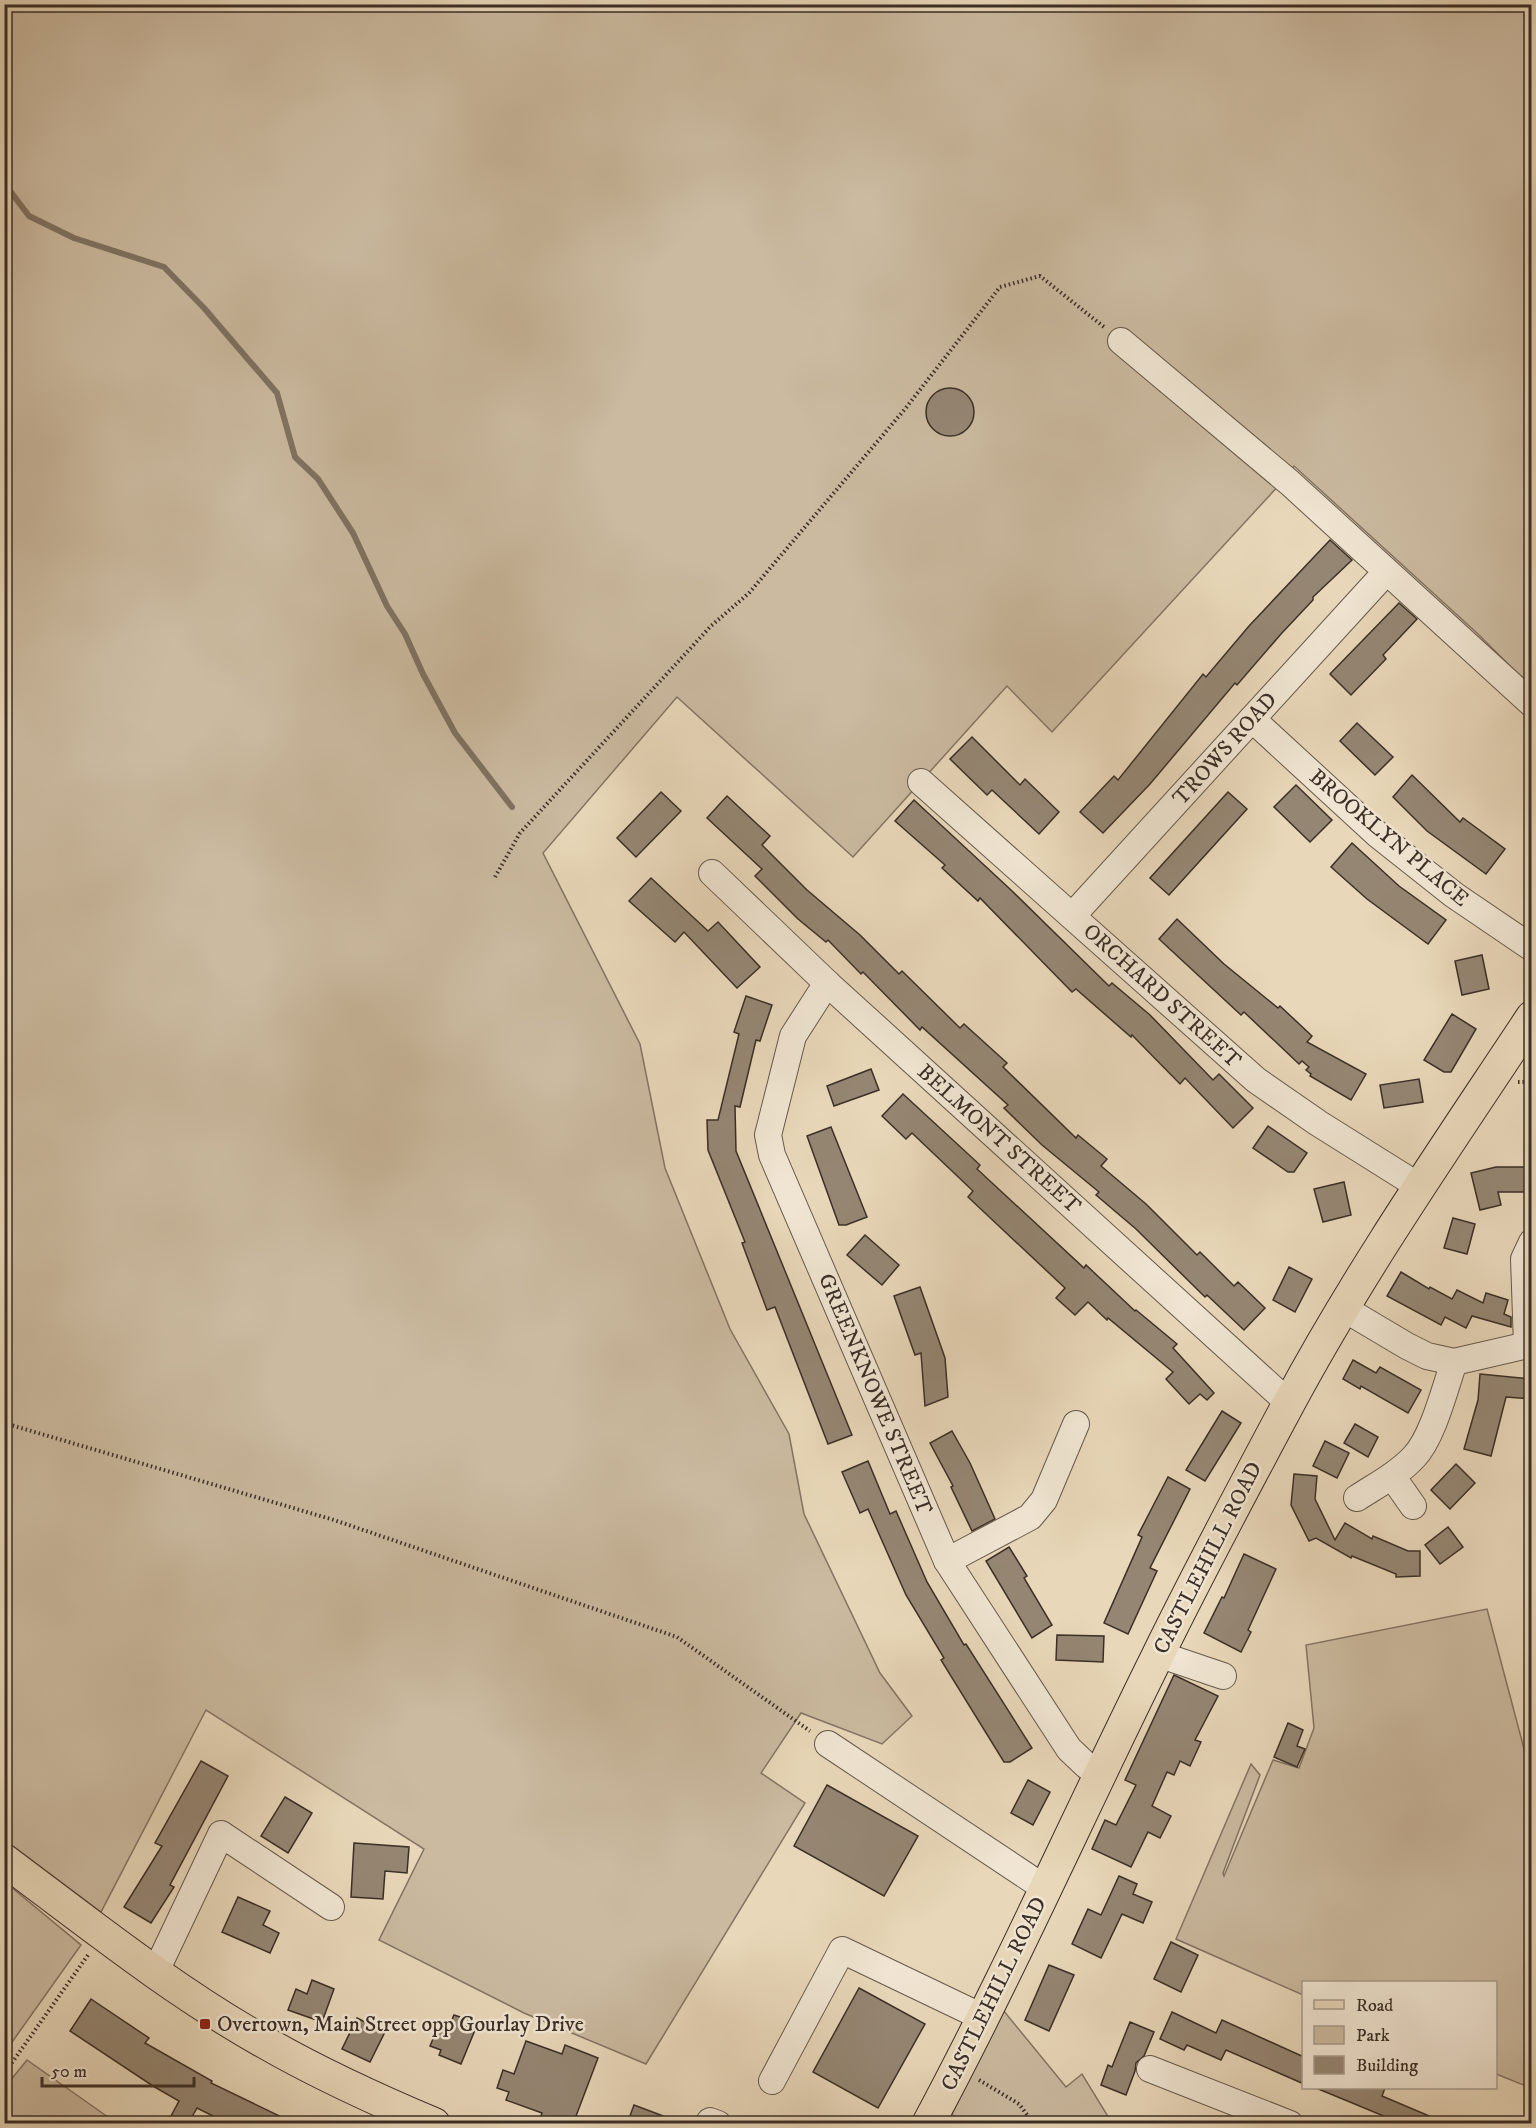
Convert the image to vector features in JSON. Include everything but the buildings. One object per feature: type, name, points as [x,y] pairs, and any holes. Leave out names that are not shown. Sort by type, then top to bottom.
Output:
[{"type":"main road","name":"CASTLEHILL ROAD","points":[[928,2124],[1046,1889],[1158,1654],[1290,1401],[1343,1308],[1532,1017]]},
{"type":"main road","points":[[4,1860],[156,1971],[265,2043],[385,2114],[435,2124]]},
{"type":"street","points":[[1121,341],[1290,483],[1532,704]]},
{"type":"street","name":"TROWS ROAD","points":[[1073,915],[1377,582]]},
{"type":"street","name":"BROOKLYN PLACE","points":[[1252,719],[1377,834],[1454,895],[1532,948]]},
{"type":"street","name":"ORCHARD STREET","points":[[921,782],[1256,1080],[1318,1123],[1420,1187]]},
{"type":"street","name":"BELMONT STREET","points":[[712,873],[827,983],[1280,1395],[1290,1401]]},
{"type":"street","name":"GREENKNOWE STREET","points":[[827,983],[793,1036],[768,1135],[772,1155],[947,1561],[1069,1749],[1087,1766],[1100,1774]]},
{"type":"street","points":[[1343,1308],[1427,1356],[1454,1362],[1529,1344],[1524,1259],[1532,1242]]},
{"type":"street","points":[[1357,1498],[1392,1476],[1416,1455],[1429,1433],[1454,1362]]},
{"type":"street","points":[[947,1561],[1030,1517],[1044,1500],[1076,1424]]},
{"type":"street","points":[[1392,1476],[1413,1506]]},
{"type":"street","points":[[1158,1654],[1223,1676]]},
{"type":"street","points":[[828,1744],[1046,1889]]},
{"type":"street","points":[[156,1971],[221,1834],[331,1907]]},
{"type":"street","points":[[772,2081],[842,1950],[982,2017]]},
{"type":"street","points":[[1150,2069],[1290,2124]]},
{"type":"street","points":[[708,2124],[710,2121],[718,2124]]},
{"type":"path","points":[[495,877],[520,833],[711,626],[749,593],[905,409],[1000,287],[1040,276],[1121,341]]},
{"type":"path","points":[[4,1423],[334,1520],[677,1637],[828,1744]]},
{"type":"path","points":[[4,2074],[103,1933]]},
{"type":"path","points":[[958,2067],[1019,2104],[1034,2124]]},
{"type":"green space","points":[[5,5],[1531,5],[1531,687],[1478,634],[1294,466],[1281,483],[1052,732],[1007,686],[853,857],[677,697],[543,853],[640,1044],[665,1168],[730,1329],[789,1434],[804,1514],[880,1673],[912,1716],[882,1744],[801,1713],[761,1773],[805,1803],[646,2064],[524,2013],[379,1940],[424,1849],[206,1710],[101,1912],[5,1840]]},
{"type":"green space","points":[[1487,1609],[1531,1775],[1531,2088],[1497,2074],[1497,1981],[1302,1981],[1302,1995],[1176,1939],[1251,1764],[1260,1775],[1223,1873],[1224,1876],[1273,1760],[1299,1768],[1314,1728],[1306,1645]]},
{"type":"green space","points":[[5,1882],[81,1945],[5,2052]]},
{"type":"green space","points":[[1003,2010],[1066,2087],[1082,2074],[1112,2123],[960,2123],[952,2114]]},
{"type":"green space","points":[[27,2060],[115,2122],[5,2123],[5,2087]]},
{"type":"waterway","points":[[4,183],[29,216],[74,238],[164,267],[204,308],[277,393],[295,457],[318,479],[353,533],[387,606],[405,634],[423,674],[455,733],[512,807]]},
{"type":"place","name":"Overtown, Main Street opp Gourlay Drive","points":[[205,2024]]}]
